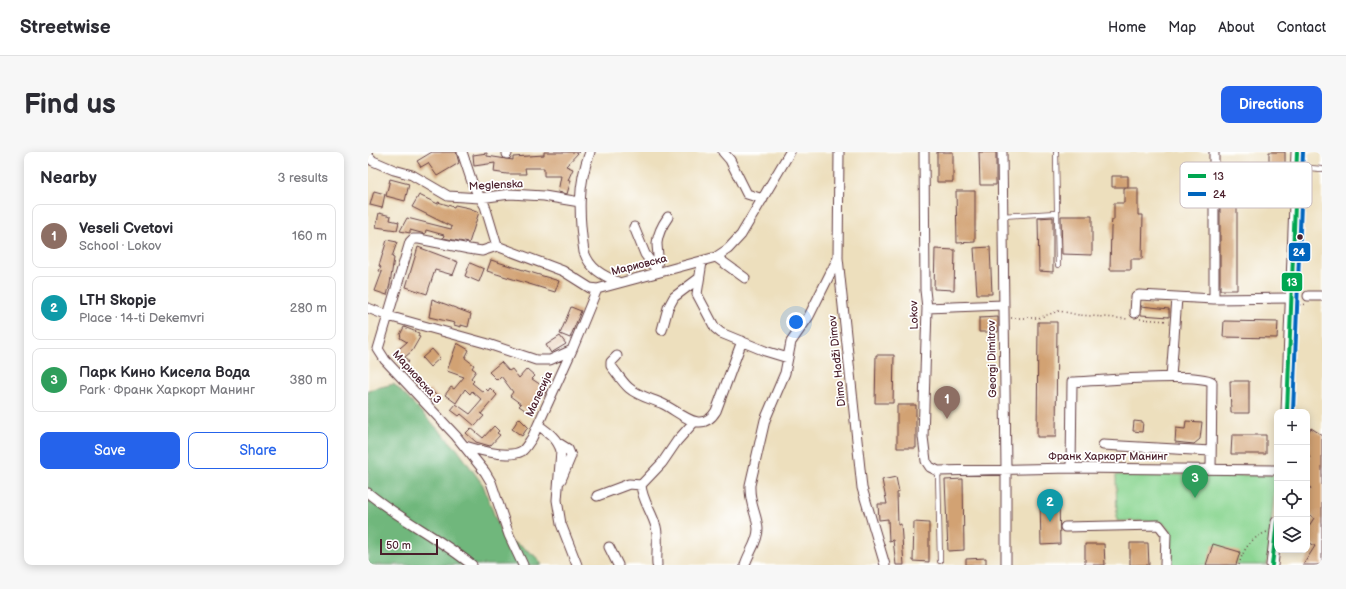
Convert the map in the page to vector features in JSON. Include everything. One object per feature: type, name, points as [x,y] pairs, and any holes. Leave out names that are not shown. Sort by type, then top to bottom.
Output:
[{"type":"street","points":[[462,152],[473,185],[485,206],[497,246],[563,271],[590,288],[597,289]]},
{"type":"street","points":[[590,152],[582,180],[580,202],[581,228],[586,259],[596,271],[618,282]]},
{"type":"street","points":[[723,152],[730,160],[747,194],[763,199]]},
{"type":"street","name":"Мариовска","points":[[597,289],[657,270],[702,262],[716,257],[734,244],[763,199],[790,152]]},
{"type":"street","name":"Dimo Hadži Dimov","points":[[839,152],[838,258],[862,488],[885,565]]},
{"type":"street","name":"Lokov","points":[[924,152],[925,290],[927,308],[923,437],[926,461],[930,467],[938,471]]},
{"type":"street","name":"Georgi Dimitrov","points":[[1002,152],[1006,565]]},
{"type":"street","points":[[1296,162],[1297,152]]},
{"type":"street","name":"Meglenska","points":[[370,160],[394,170],[412,175],[448,196],[480,198],[510,194],[544,196],[580,202]]},
{"type":"street","points":[[1214,208],[1214,299]]},
{"type":"street","points":[[1287,409],[1295,208]]},
{"type":"street","points":[[657,270],[659,262],[657,242],[661,228],[668,217]]},
{"type":"street","points":[[634,227],[645,254],[657,270]]},
{"type":"street","name":"Мариовска 3","points":[[463,445],[381,354],[378,344],[388,316],[403,261],[412,239],[482,251],[497,246]]},
{"type":"street","points":[[716,257],[746,278]]},
{"type":"street","points":[[745,564],[753,548],[758,529],[750,501],[750,485],[765,420],[785,372],[791,342],[808,316],[838,258]]},
{"type":"street","points":[[702,262],[698,278],[697,294],[715,328],[721,333],[765,351],[788,358]]},
{"type":"street","points":[[662,330],[668,308],[674,297],[698,278]]},
{"type":"street","name":"Малесија","points":[[463,445],[489,453],[517,453],[523,450],[538,425],[572,350],[597,289]]},
{"type":"street","points":[[1136,316],[1135,300],[1136,296],[1140,295],[1214,299],[1292,298]]},
{"type":"street","points":[[1308,296],[1322,296]]},
{"type":"street","points":[[1171,377],[1177,298]]},
{"type":"street","points":[[927,308],[1003,305]]},
{"type":"street","points":[[368,308],[388,316],[485,343],[536,360],[550,360],[572,350]]},
{"type":"street","points":[[617,356],[611,362],[611,366],[627,387],[694,422],[704,421],[712,417],[742,341]]},
{"type":"street","points":[[1071,468],[1072,382],[1171,377],[1206,379],[1212,382],[1211,468]]},
{"type":"street","points":[[597,496],[629,484],[641,484],[662,463],[677,441],[694,422]]},
{"type":"street","points":[[538,425],[548,432],[560,444],[561,457],[556,490],[561,524],[578,565]]},
{"type":"street","points":[[463,445],[479,463],[491,482],[509,535],[523,565]]},
{"type":"street","points":[[1103,445],[1211,451]]},
{"type":"street","name":"Франк Харкорт Манинг","points":[[938,471],[1006,468],[1211,468],[1274,470]]},
{"type":"street","points":[[641,484],[641,491],[657,528],[657,565]]},
{"type":"street","points":[[368,493],[399,517],[416,525],[472,565]]},
{"type":"street","points":[[1065,527],[1159,525],[1166,534],[1165,565]]},
{"type":"street","points":[[1272,565],[1274,526]]},
{"type":"street","points":[[609,547],[618,565]]},
{"type":"lane","points":[[1056,152],[1058,265]]},
{"type":"lane","points":[[1312,168],[1322,169]]},
{"type":"lane","points":[[1002,216],[1057,213]]},
{"type":"lane","points":[[938,471],[940,561]]},
{"type":"path","points":[[1003,318],[1038,318],[1059,311],[1079,315],[1130,319],[1136,316],[1175,321]]},
{"type":"path","points":[[1239,565],[1242,553],[1256,536],[1274,526]]},
{"type":"green space","points":[[394,384],[457,449],[483,485],[503,538],[530,552],[542,565],[368,565],[368,390]]},
{"type":"green space","points":[[1116,475],[1274,475],[1274,495],[1267,565],[1170,565],[1171,530],[1160,521],[1117,521]]},
{"type":"building","points":[[432,152],[456,152],[459,163],[437,176],[428,163],[421,167],[417,161]]},
{"type":"building","points":[[544,152],[579,152],[566,166],[573,169],[568,180],[571,180],[567,194],[558,192],[561,176],[544,176],[544,168],[525,168],[526,174],[507,174],[494,172],[495,163],[474,166],[473,155],[487,153],[487,156],[513,160],[513,157],[544,155]]},
{"type":"building","points":[[937,152],[953,152],[953,182],[937,182]]},
{"type":"building","points":[[979,152],[996,152],[996,185],[980,185]]},
{"type":"building","points":[[1269,152],[1285,152],[1285,162],[1269,162]]},
{"type":"building","points":[[1112,176],[1128,176],[1128,187],[1112,187]]},
{"type":"building","points":[[390,179],[409,184],[405,201],[386,196]]},
{"type":"building","points":[[1124,188],[1138,188],[1138,215],[1143,215],[1142,259],[1131,259],[1131,270],[1110,270],[1111,228],[1112,220],[1114,220],[1114,203],[1124,203]]},
{"type":"building","points":[[374,191],[385,194],[382,208],[370,205]]},
{"type":"building","points":[[956,191],[975,191],[975,242],[957,243]]},
{"type":"building","points":[[419,195],[438,204],[438,202],[454,207],[455,205],[479,212],[469,243],[443,238],[444,235],[426,230],[425,234],[410,230],[410,233],[400,231],[407,218],[451,229],[452,227],[412,207]]},
{"type":"building","points":[[1220,208],[1237,208],[1237,290],[1220,290]]},
{"type":"building","points":[[379,213],[391,216],[390,220],[399,222],[397,230],[376,227]]},
{"type":"building","points":[[1061,216],[1092,216],[1092,255],[1062,254]]},
{"type":"building","points":[[1053,217],[1053,272],[1039,271],[1038,218]]},
{"type":"building","points":[[387,240],[397,242],[392,257],[394,258],[387,295],[375,291],[382,272],[379,271],[381,267],[379,266]]},
{"type":"building","points":[[418,247],[458,262],[453,275],[435,270],[427,294],[406,287]]},
{"type":"building","points":[[990,247],[992,294],[977,294],[974,248]]},
{"type":"building","points":[[935,249],[955,250],[954,290],[934,289]]},
{"type":"building","points":[[491,260],[559,281],[555,292],[487,271]]},
{"type":"building","points":[[470,263],[484,269],[479,282],[465,276]]},
{"type":"building","points":[[432,299],[471,314],[468,327],[461,325],[461,327],[454,325],[455,323],[429,317]]},
{"type":"building","points":[[1141,306],[1169,309],[1169,317],[1141,315]]},
{"type":"building","points":[[571,307],[581,311],[570,338],[560,334]]},
{"type":"building","points":[[998,317],[998,332],[979,332],[979,318]]},
{"type":"building","points":[[1224,321],[1278,322],[1277,338],[1223,337]]},
{"type":"building","points":[[1038,322],[1057,322],[1056,437],[1037,437]]},
{"type":"building","points":[[404,327],[419,333],[418,336],[420,337],[412,351],[405,357],[409,362],[404,366],[393,354],[407,342],[400,338]]},
{"type":"building","points":[[560,336],[566,344],[551,353],[546,345]]},
{"type":"building","points":[[457,343],[469,350],[465,358],[474,365],[472,368],[476,371],[471,378],[474,381],[472,383],[483,392],[486,389],[488,391],[490,388],[497,395],[481,414],[484,416],[475,426],[461,414],[459,416],[451,410],[456,404],[470,414],[482,400],[472,391],[470,394],[465,389],[456,403],[445,395],[451,387],[454,389],[464,377],[447,371]]},
{"type":"building","points":[[432,349],[440,358],[430,367],[422,358]]},
{"type":"building","points":[[876,355],[894,355],[893,403],[875,403]]},
{"type":"building","points":[[501,362],[509,371],[512,369],[519,378],[527,369],[535,376],[532,379],[547,389],[544,396],[541,394],[528,412],[519,406],[521,404],[510,396],[513,392],[501,376],[497,380],[489,372]]},
{"type":"building","points":[[1230,381],[1249,381],[1249,413],[1231,413]]},
{"type":"building","points":[[430,389],[439,398],[434,403],[425,394]]},
{"type":"building","points":[[897,405],[916,405],[916,448],[897,448]]},
{"type":"building","points":[[519,418],[528,427],[522,436],[512,429]]},
{"type":"building","points":[[1134,421],[1143,422],[1142,432],[1133,431]]},
{"type":"building","points":[[1186,421],[1202,422],[1200,439],[1194,444],[1175,442],[1176,428],[1185,429]]},
{"type":"building","points":[[494,426],[499,431],[497,433],[500,435],[490,446],[476,442],[466,433],[471,428],[483,438]]},
{"type":"building","points":[[1311,428],[1322,435],[1322,565],[1303,565],[1315,546],[1310,543],[1310,524],[1314,518],[1310,515]]},
{"type":"building","points":[[1232,435],[1266,435],[1266,454],[1231,454]]},
{"type":"building","points":[[896,477],[899,492],[897,493],[898,525],[901,524],[904,565],[896,565],[893,540],[889,541],[888,519],[879,520],[878,504],[887,504],[882,480]]},
{"type":"building","points":[[963,479],[964,550],[948,551],[945,480]]},
{"type":"building","points":[[1040,499],[1059,499],[1060,544],[1041,545]]},
{"type":"building","points":[[914,522],[929,523],[929,562],[913,561]]},
{"type":"building","points":[[1130,543],[1148,543],[1149,565],[1130,565]]},
{"type":"building","points":[[1085,544],[1104,544],[1105,565],[1085,565]]},
{"type":"building","points":[[1213,544],[1240,552],[1236,565],[1206,565]]},
{"type":"building","points":[[986,558],[986,565],[966,565],[966,559]]},
{"type":"transit line","name":"13","points":[[1297,152],[1297,162]]},
{"type":"transit line","name":"24","points":[[1303,152],[1303,162]]},
{"type":"transit line","name":"13","points":[[1287,409],[1295,208]]},
{"type":"transit line","name":"24","points":[[1293,409],[1301,208]]},
{"type":"transit line","name":"13","points":[[1272,565],[1274,548]]},
{"type":"place","name":"Veseli Cvetovi","points":[[947,419]]},
{"type":"place","name":"Парк Кино Кисела Вода","points":[[1195,498]]},
{"type":"place","name":"LTH Skopje","points":[[1050,522]]}]
